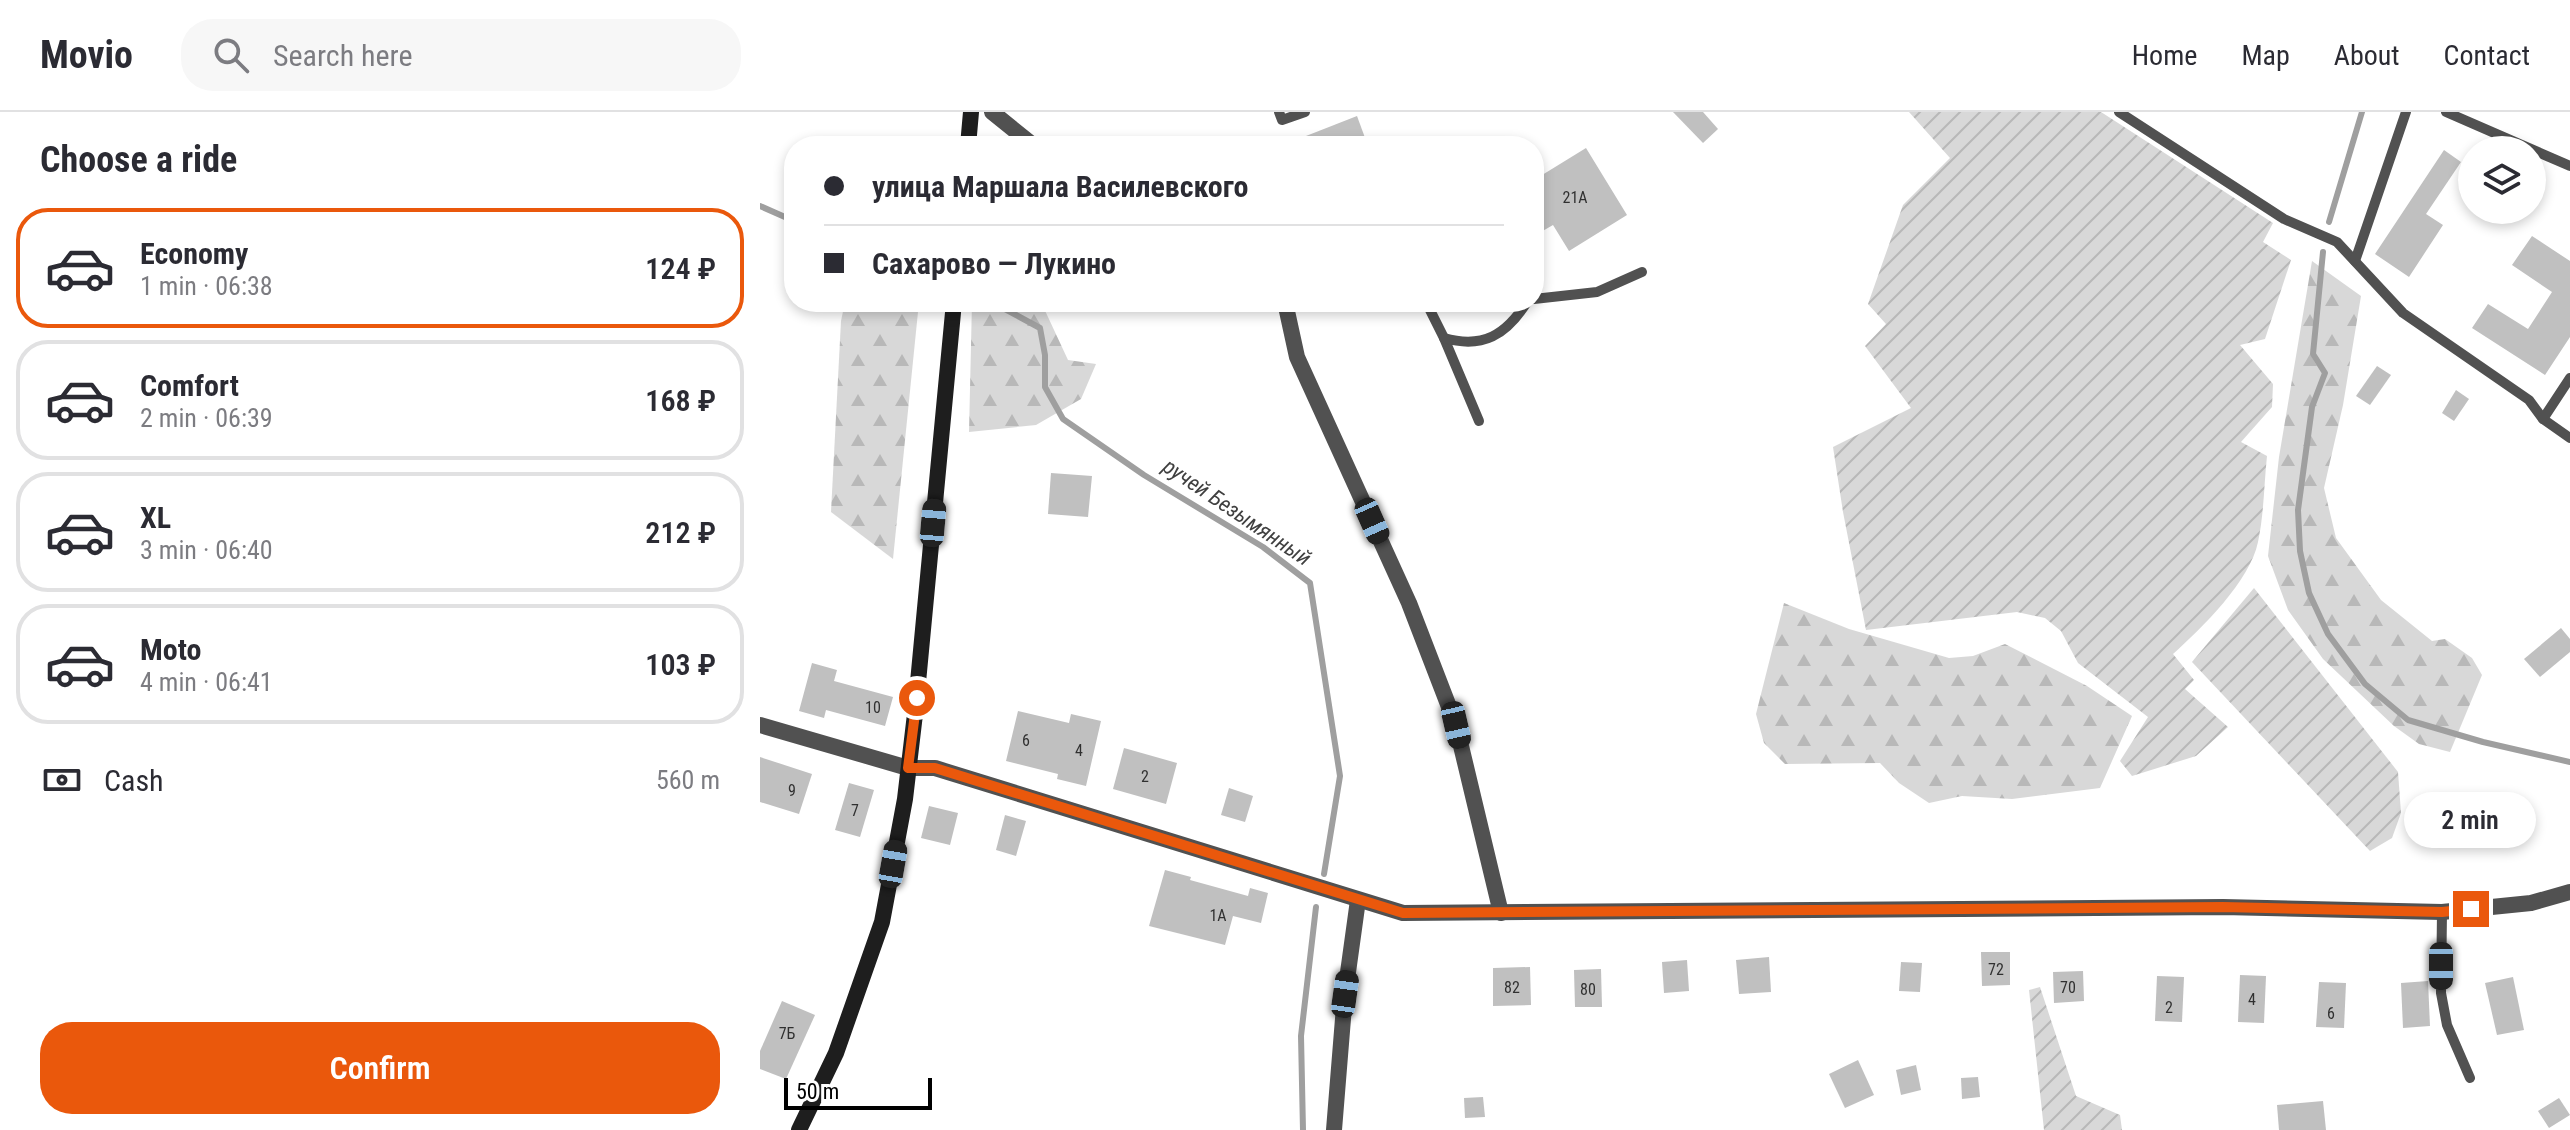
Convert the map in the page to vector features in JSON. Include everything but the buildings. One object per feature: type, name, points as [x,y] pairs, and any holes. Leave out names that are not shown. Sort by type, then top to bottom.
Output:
[{"type":"main road","points":[[969,136],[971,112]]},
{"type":"main road","points":[[799,1130],[836,1053],[882,922],[919,681],[953,312]]},
{"type":"street","points":[[992,112],[1022,136]]},
{"type":"street","points":[[1287,312],[1297,357],[1409,603],[1456,725],[1501,913]]},
{"type":"street","points":[[760,725],[908,768],[935,768],[1403,913],[2223,907],[2442,912],[2531,903],[2570,892]]},
{"type":"street","points":[[1334,1130],[1345,994],[1358,900]]},
{"type":"lane","points":[[1279,112],[1282,120],[1305,112]]},
{"type":"lane","points":[[2119,112],[2284,219],[2337,242],[2403,313],[2529,400],[2543,419],[2570,438]]},
{"type":"lane","points":[[2355,261],[2406,112]]},
{"type":"lane","points":[[2446,112],[2570,166]]},
{"type":"lane","points":[[1544,298],[1597,292],[1642,272]]},
{"type":"lane","points":[[1431,312],[1479,421]]},
{"type":"lane","points":[[1444,338],[1465,344],[1490,338],[1515,321],[1521,312]]},
{"type":"lane","points":[[2543,419],[2570,378]]},
{"type":"lane","points":[[2442,912],[2441,993],[2447,1025],[2470,1078]]},
{"type":"green space","points":[[1909,112],[2101,112],[2273,223],[2263,242],[2291,260],[2265,339],[2240,345],[2273,384],[2272,407],[2241,442],[2267,456],[2258,542],[2235,588],[2173,654],[2194,680],[2185,689],[2228,727],[2196,756],[2132,776],[2120,761],[2148,717],[2078,663],[2061,631],[2045,618],[2017,612],[1866,630],[1833,447],[1911,408],[1865,346],[1886,324],[1868,304],[1903,205],[1950,158]]},
{"type":"green space","points":[[2312,261],[2361,296],[2343,405],[2324,488],[2336,538],[2381,600],[2432,641],[2445,639],[2472,658],[2482,675],[2450,752],[2419,744],[2394,726],[2323,659],[2288,610],[2268,556],[2279,457]]},
{"type":"green space","points":[[843,312],[918,312],[893,559],[831,512]]},
{"type":"green space","points":[[972,312],[1046,312],[1068,360],[1096,364],[1081,399],[1036,425],[969,432]]},
{"type":"green space","points":[[2254,588],[2398,772],[2401,813],[2392,838],[2370,851],[2192,662]]},
{"type":"green space","points":[[1784,603],[1849,629],[1949,658],[1973,656],[2005,644],[2087,686],[2132,716],[2100,788],[2012,799],[1962,796],[1929,803],[1899,783],[1880,763],[1785,764],[1764,743],[1756,714]]},
{"type":"green space","points":[[2040,987],[2076,1096],[2120,1115],[2122,1130],[2044,1130],[2029,990]]},
{"type":"waterway","points":[[2329,222],[2362,112]]},
{"type":"waterway","name":"ручей Безымянный","points":[[760,206],[784,217]]},
{"type":"waterway","points":[[2323,252],[2313,354],[2325,373],[2312,407],[2298,510],[2300,551],[2309,593],[2328,634],[2365,684],[2408,720],[2483,742],[2570,762]]},
{"type":"waterway","name":"ручей Безымянный","points":[[1010,312],[1040,328],[1045,355],[1045,387],[1063,419],[1144,475],[1263,547],[1310,583],[1340,776],[1324,874]]},
{"type":"waterway","name":"ручей Безымянный","points":[[1303,1130],[1301,1036],[1316,907]]},
{"type":"route","points":[[917,698],[908,768],[935,768],[1403,913],[2223,907],[2442,912],[2471,909]]}]
